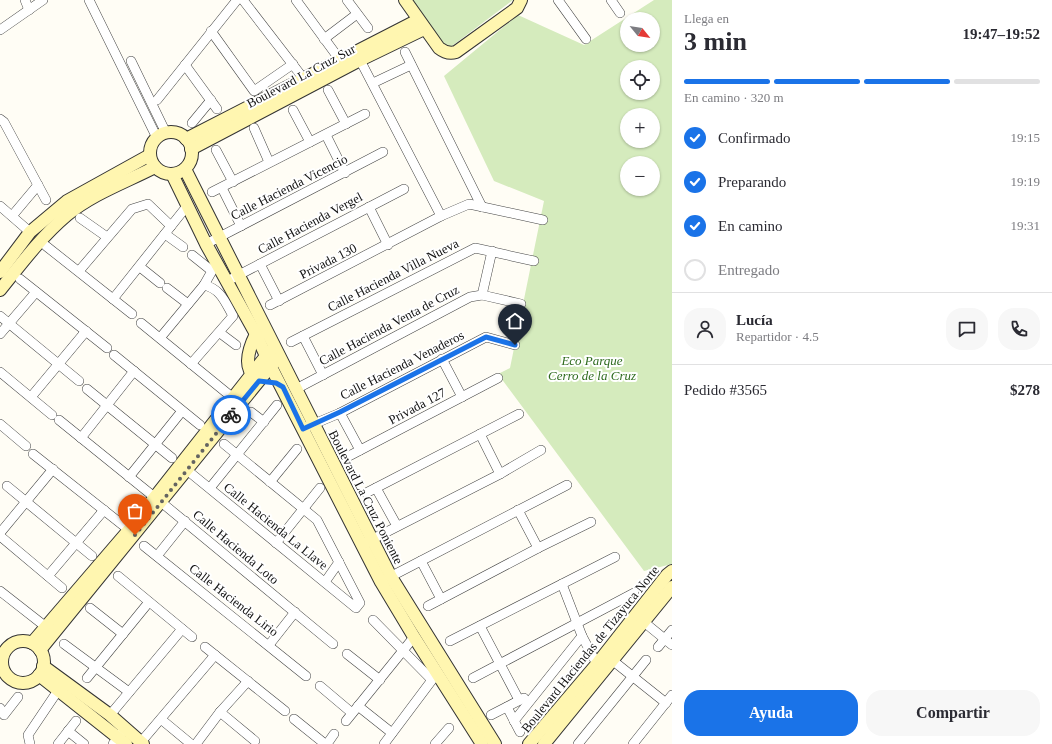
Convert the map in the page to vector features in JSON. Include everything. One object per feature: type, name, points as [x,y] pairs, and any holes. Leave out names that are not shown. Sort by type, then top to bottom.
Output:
[{"type":"street","points":[[25,0],[29,10]]},
{"type":"street","points":[[0,30],[43,0]]},
{"type":"street","points":[[89,0],[161,135]]},
{"type":"street","points":[[157,100],[237,0]]},
{"type":"street","points":[[243,0],[306,83]]},
{"type":"street","points":[[296,0],[340,60]]},
{"type":"street","points":[[346,0],[368,28]]},
{"type":"street","points":[[405,0],[442,51],[447,53],[456,52],[517,8],[521,0]]},
{"type":"street","points":[[558,0],[586,39]]},
{"type":"street","points":[[611,0],[620,13]]},
{"type":"street","points":[[324,39],[357,14]]},
{"type":"street","name":"Boulevard La Cruz Sur","points":[[188,144],[306,83],[360,60],[421,24]]},
{"type":"street","name":"Boulevard La Cruz Sur","points":[[306,83],[340,60],[421,24]]},
{"type":"street","points":[[211,31],[254,91],[293,64]]},
{"type":"street","points":[[405,52],[482,207]]},
{"type":"street","points":[[360,60],[441,216]]},
{"type":"street","points":[[131,61],[161,135]]},
{"type":"street","points":[[185,65],[217,108]]},
{"type":"street","points":[[373,83],[412,65]]},
{"type":"street","points":[[328,90],[346,124]]},
{"type":"street","points":[[192,122],[211,100]]},
{"type":"street","points":[[294,110],[310,142]]},
{"type":"street","points":[[212,192],[365,114]]},
{"type":"street","points":[[0,119],[4,122],[46,200]]},
{"type":"street","points":[[254,128],[270,162]]},
{"type":"street","points":[[175,133],[188,144],[191,157],[185,169],[172,174],[163,173],[155,167],[150,155],[152,146],[161,135],[175,133]]},
{"type":"street","points":[[326,135],[345,173]]},
{"type":"street","points":[[216,150],[233,182]]},
{"type":"street","name":"Calle Hacienda Vicencio","points":[[206,244],[383,152]]},
{"type":"street","points":[[0,272],[30,232],[67,201],[150,155]]},
{"type":"street","points":[[0,290],[40,241],[68,214],[92,198],[155,167]]},
{"type":"street","name":"Boulevard La Cruz Poniente","points":[[185,169],[218,238],[296,389],[308,427]]},
{"type":"street","name":"Boulevard La Cruz Poniente","points":[[172,174],[206,244],[256,334],[268,362],[308,427],[414,637],[482,744]]},
{"type":"street","points":[[12,216],[38,185]]},
{"type":"street","points":[[222,188],[241,226]]},
{"type":"street","name":"Calle Hacienda Vergel","points":[[227,281],[404,188]]},
{"type":"street","points":[[79,271],[132,209],[148,204],[171,226]]},
{"type":"street","points":[[369,207],[388,245],[441,216],[469,204],[543,220]]},
{"type":"street","points":[[0,206],[30,232]]},
{"type":"street","points":[[113,299],[140,268],[187,206]]},
{"type":"street","points":[[80,218],[107,237]]},
{"type":"street","points":[[165,234],[183,247]]},
{"type":"street","name":"Privada 130","points":[[260,264],[274,303],[388,245]]},
{"type":"street","points":[[46,246],[132,314]]},
{"type":"street","name":"Calle Hacienda Villa Nueva","points":[[292,342],[475,248],[534,262]]},
{"type":"street","points":[[482,295],[492,251]]},
{"type":"street","points":[[160,338],[204,285],[212,271],[192,255]]},
{"type":"street","points":[[140,268],[188,304]]},
{"type":"street","points":[[20,279],[107,348]]},
{"type":"street","points":[[191,364],[220,333],[233,316],[221,293],[212,287],[204,285]]},
{"type":"street","points":[[0,334],[36,292]]},
{"type":"street","name":"Calle Hacienda Venta de Cruz","points":[[296,389],[470,296],[482,295],[521,304]]},
{"type":"street","points":[[0,316],[78,381]]},
{"type":"street","points":[[142,323],[233,398]]},
{"type":"street","points":[[31,397],[86,331]]},
{"type":"street","points":[[220,333],[236,345]]},
{"type":"street","points":[[255,377],[248,360],[248,350],[256,334]]},
{"type":"street","points":[[303,336],[323,375]]},
{"type":"street","name":"Calle Hacienda Venaderos","points":[[308,427],[486,337],[515,345]]},
{"type":"street","points":[[179,464],[277,351]]},
{"type":"street","points":[[114,355],[200,425]]},
{"type":"street","points":[[442,359],[462,397]]},
{"type":"street","points":[[81,438],[134,371]]},
{"type":"street","name":"Calle Hacienda Loto","points":[[0,372],[185,521],[333,644]]},
{"type":"street","points":[[255,377],[276,383],[283,387]]},
{"type":"street","points":[[36,647],[132,532],[157,499],[179,464],[233,398],[255,377]]},
{"type":"street","name":"Privada 127","points":[[348,456],[498,378]]},
{"type":"street","name":"Calle Hacienda La Llave","points":[[87,389],[356,608],[360,603],[340,562]]},
{"type":"street","points":[[210,488],[277,405]]},
{"type":"street","points":[[129,477],[182,411]]},
{"type":"street","points":[[251,412],[264,422]]},
{"type":"street","points":[[340,412],[360,450]]},
{"type":"street","points":[[366,493],[519,414]]},
{"type":"street","points":[[2,429],[26,446]]},
{"type":"street","points":[[480,434],[500,474]]},
{"type":"street","points":[[224,444],[317,520],[340,562],[325,582]]},
{"type":"street","points":[[270,482],[297,449]]},
{"type":"street","points":[[367,542],[500,474],[542,450]]},
{"type":"street","points":[[34,454],[132,532]]},
{"type":"street","points":[[53,469],[0,535],[62,588]]},
{"type":"street","points":[[386,579],[567,485]]},
{"type":"street","points":[[7,486],[92,556]]},
{"type":"street","points":[[276,543],[320,488]]},
{"type":"street","points":[[376,488],[397,526]]},
{"type":"street","points":[[48,576],[104,510]]},
{"type":"street","points":[[518,510],[538,548]]},
{"type":"street","points":[[157,556],[185,521]]},
{"type":"street","points":[[428,606],[591,522]]},
{"type":"street","points":[[36,647],[46,627],[132,532]]},
{"type":"street","name":"Calle Hacienda Lirio","points":[[144,546],[306,676]]},
{"type":"street","points":[[450,640],[615,557]]},
{"type":"street","points":[[421,561],[441,599]]},
{"type":"street","name":"Boulevard Haciendas de Tizayuca Norte","points":[[544,744],[612,660],[667,575],[672,571]]},
{"type":"street","points":[[118,576],[192,637]]},
{"type":"street","name":"Boulevard La Cruz Poniente","points":[[386,579],[495,744]]},
{"type":"street","points":[[562,584],[582,636],[597,664]]},
{"type":"street","name":"Boulevard Haciendas de Tizayuca Norte","points":[[529,744],[597,664],[672,586]]},
{"type":"street","points":[[0,591],[46,627]]},
{"type":"street","points":[[473,678],[499,663],[634,594]]},
{"type":"street","points":[[87,678],[149,602]]},
{"type":"street","points":[[90,608],[122,634]]},
{"type":"street","points":[[269,645],[295,612]]},
{"type":"street","points":[[639,619],[668,642]]},
{"type":"street","points":[[373,620],[432,680],[384,744]]},
{"type":"street","points":[[480,626],[519,700]]},
{"type":"street","points":[[110,715],[182,629]]},
{"type":"street","points":[[658,647],[668,642],[672,630]]},
{"type":"street","points":[[514,721],[582,636]]},
{"type":"street","points":[[346,721],[414,637]]},
{"type":"street","points":[[22,642],[36,647],[43,658],[41,671],[32,681],[22,683],[8,677],[2,660],[13,644],[22,642]]},
{"type":"street","points":[[64,644],[96,666],[129,692]]},
{"type":"street","points":[[205,647],[285,711]]},
{"type":"street","points":[[348,654],[380,680]]},
{"type":"street","points":[[41,671],[59,689],[120,738],[142,743],[215,655]]},
{"type":"street","points":[[612,660],[633,676],[669,699],[633,744]]},
{"type":"street","points":[[578,744],[646,660]]},
{"type":"street","points":[[41,671],[110,715],[120,738]]},
{"type":"street","points":[[196,744],[220,712],[248,681]]},
{"type":"street","points":[[320,686],[392,733]]},
{"type":"street","points":[[30,744],[28,735],[59,689]]},
{"type":"street","points":[[491,715],[536,692]]},
{"type":"street","points":[[0,708],[4,715],[18,697]]},
{"type":"street","points":[[507,707],[520,732]]},
{"type":"street","points":[[220,712],[255,741]]},
{"type":"street","points":[[294,719],[326,744],[334,734]]},
{"type":"street","points":[[162,720],[191,744]]},
{"type":"street","points":[[58,744],[76,721]]},
{"type":"street","points":[[436,744],[449,728]]},
{"type":"street","points":[[68,732],[84,744]]},
{"type":"green space","points":[[408,0],[513,0],[448,49]]},
{"type":"green space","name":"Eco Parque Cerro de la Cruz","points":[[654,0],[672,0],[672,564],[644,571],[498,374],[510,368],[544,201],[494,181],[444,76],[518,15],[584,45],[620,22],[620,52],[660,52],[660,12],[635,12]]},
{"type":"way so far","points":[[135,535],[186,469],[231,415]]},
{"type":"route","points":[[231,415],[259,381],[276,383],[283,387],[303,429],[340,412],[486,337],[515,345]]}]
